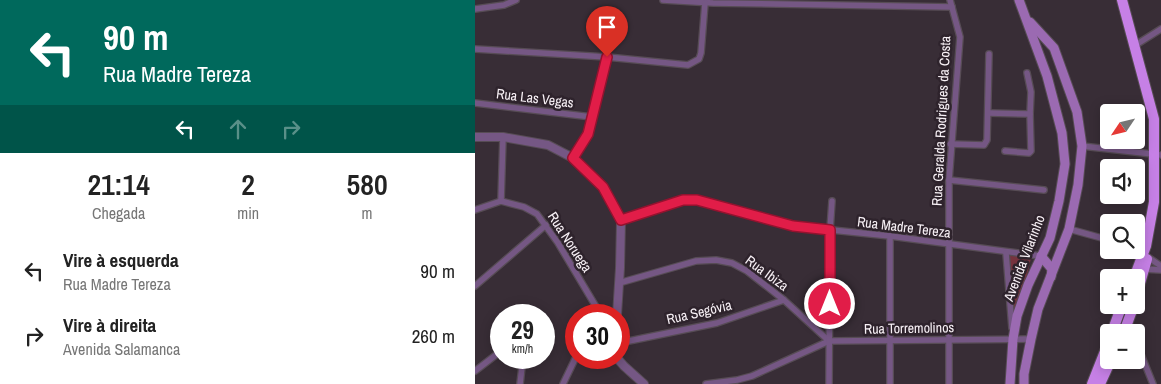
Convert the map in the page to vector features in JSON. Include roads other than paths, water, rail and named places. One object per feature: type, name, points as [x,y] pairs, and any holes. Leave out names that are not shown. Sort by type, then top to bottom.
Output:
[{"type":"highway","points":[[1124,1],[1134,46],[1157,119],[1154,202],[1145,242]]},
{"type":"highway","points":[[1092,384],[1100,364]]},
{"type":"highway","points":[[1100,384],[1107,369]]},
{"type":"main road","name":"Avenida Vilarinho","points":[[1010,384],[1013,340],[1020,308],[1028,285],[1050,238],[1065,164],[1062,133],[1047,76],[1019,0]]},
{"type":"main road","points":[[1025,15],[1054,48],[1077,112],[1082,146],[1078,185],[1069,229],[1038,309],[1024,374],[1025,384]]},
{"type":"main road","points":[[1050,238],[1069,229]]},
{"type":"main road","points":[[1041,256],[1052,271],[1048,287]]},
{"type":"street","points":[[475,9],[504,6],[516,0]]},
{"type":"street","points":[[663,0],[705,3],[952,7]]},
{"type":"street","name":"Rua Geralda Rodrigues da Costa","points":[[949,384],[950,144],[959,37],[950,0]]},
{"type":"street","points":[[475,49],[607,57],[688,65],[694,63],[701,54],[705,3]]},
{"type":"street","points":[[1134,46],[1161,29]]},
{"type":"street","points":[[950,144],[983,145],[987,140],[989,54]]},
{"type":"street","points":[[573,158],[588,134],[607,57]]},
{"type":"street","points":[[1005,152],[1029,153],[1031,92],[1027,73]]},
{"type":"street","name":"Rua Las Vegas","points":[[475,103],[593,117]]},
{"type":"street","points":[[989,113],[1031,114]]},
{"type":"street","points":[[475,137],[503,137],[548,145],[573,158],[603,187],[621,220],[618,304]]},
{"type":"street","points":[[475,210],[501,201],[503,137]]},
{"type":"street","points":[[1082,146],[1157,154]]},
{"type":"street","points":[[949,180],[1044,190]]},
{"type":"street","name":"Rua Madre Tereza","points":[[621,220],[683,200],[697,200],[793,226],[890,236],[1006,253],[1041,256]]},
{"type":"street","name":"Rua Noruega","points":[[501,201],[524,207],[537,214],[546,225],[593,304]]},
{"type":"street","points":[[829,384],[830,230],[832,201]]},
{"type":"street","points":[[475,286],[546,225]]},
{"type":"street","points":[[1069,229],[1100,238]]},
{"type":"street","points":[[890,236],[890,384]]},
{"type":"street","points":[[1006,253],[1013,340]]},
{"type":"street","points":[[1145,253],[1161,266]]},
{"type":"street","name":"Rua Ibiza","points":[[619,283],[696,261],[716,260],[732,263],[784,300],[829,341]]},
{"type":"street","points":[[1145,271],[1161,270]]},
{"type":"street","name":"Rua Segóvia","points":[[630,341],[717,323],[784,300]]},
{"type":"street","name":"Rua Torremolinos","points":[[706,384],[752,376],[829,341],[1031,339]]},
{"type":"street","points":[[475,371],[490,359]]},
{"type":"street","points":[[1145,365],[1153,384]]},
{"type":"street","points":[[520,384],[522,369]]},
{"type":"street","points":[[563,384],[570,369]]},
{"type":"street","points":[[627,369],[644,384]]}]
